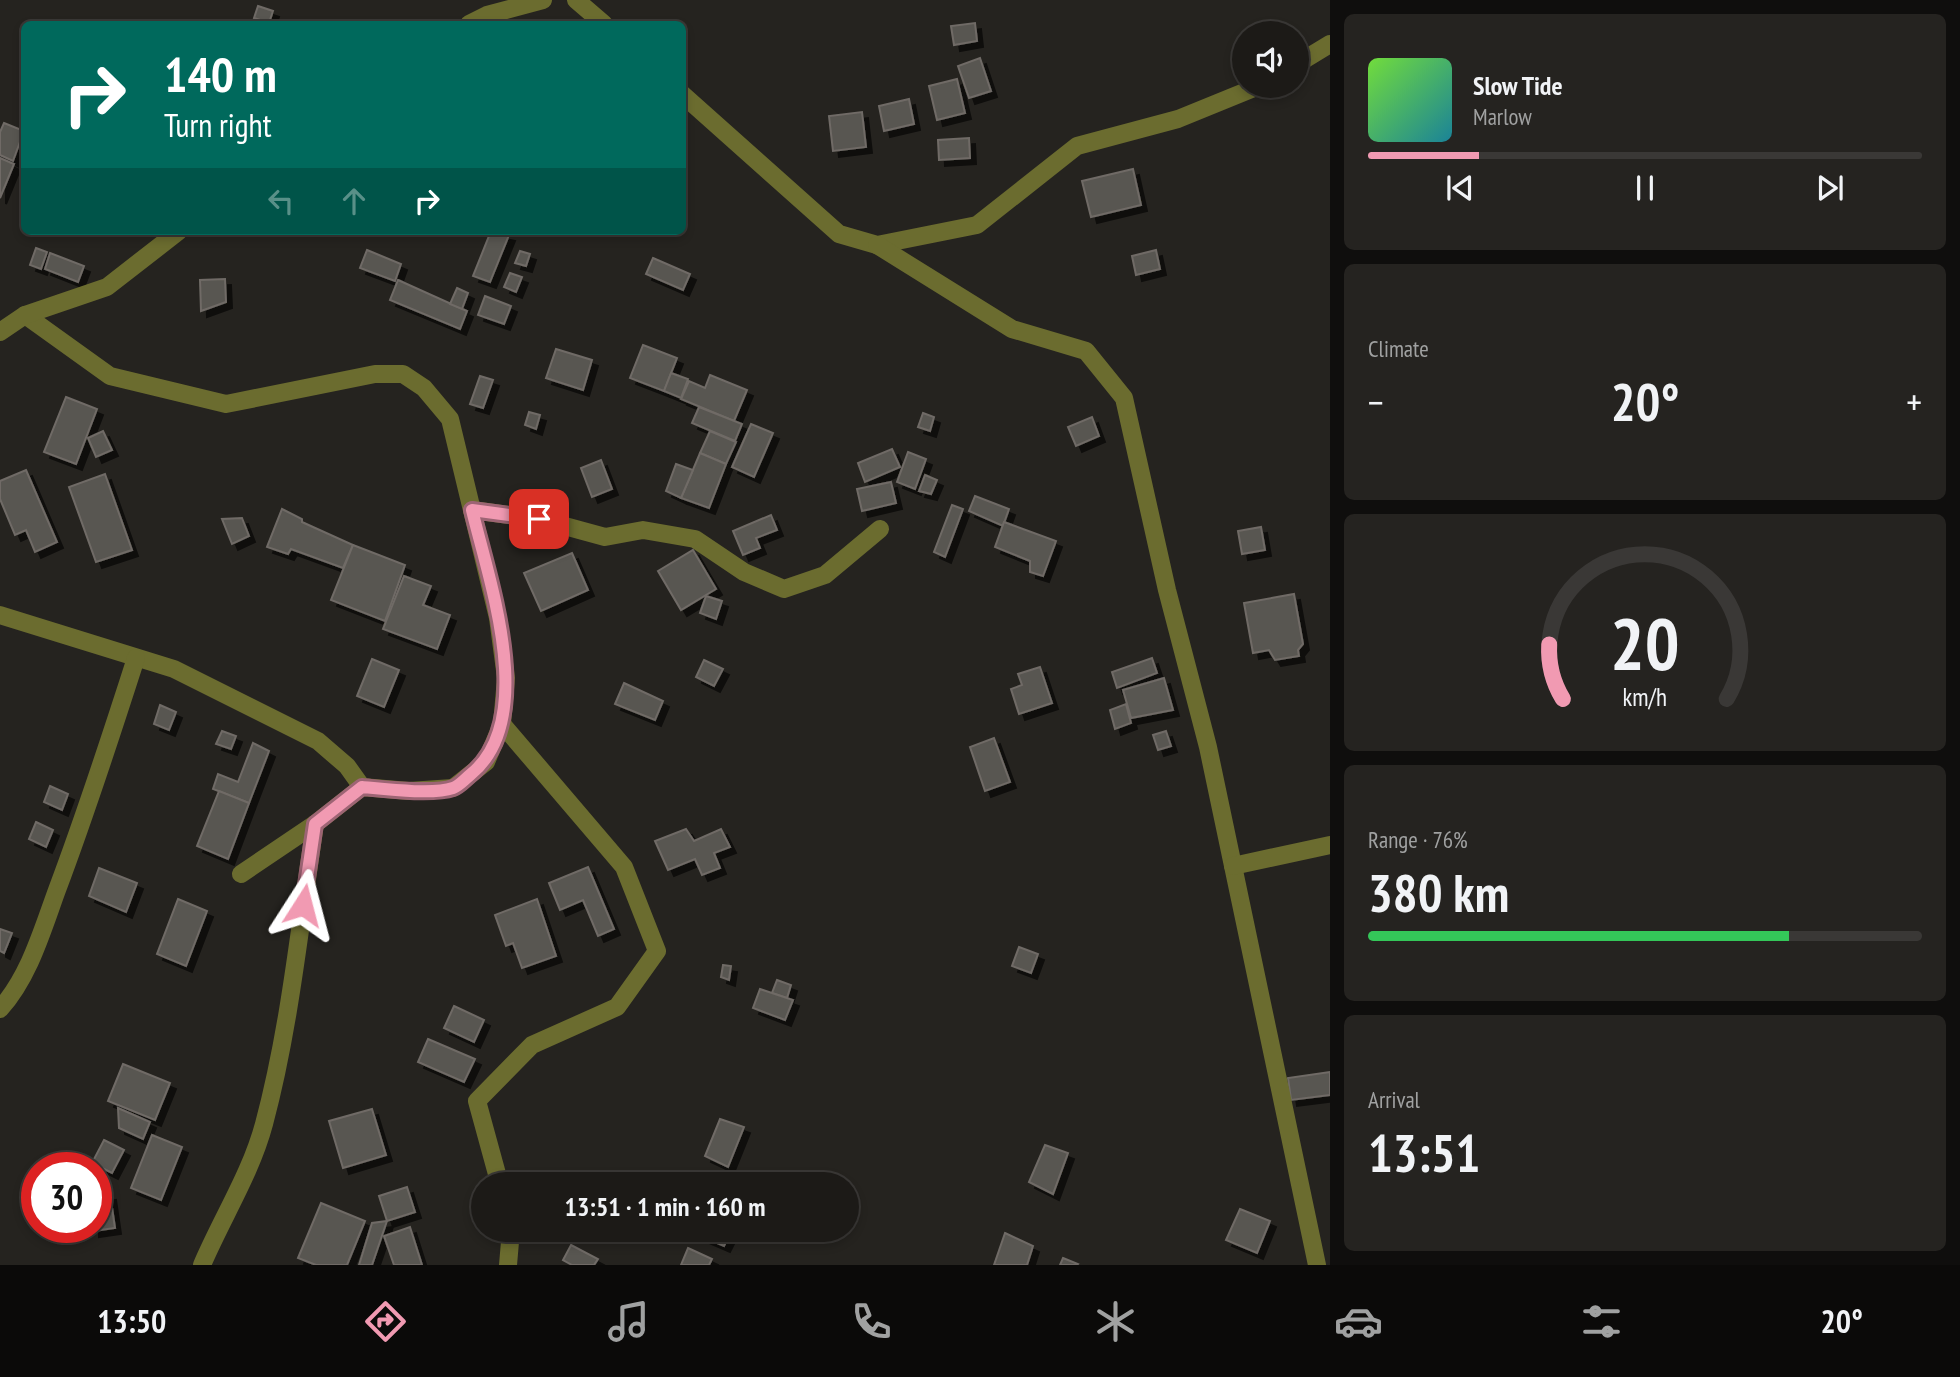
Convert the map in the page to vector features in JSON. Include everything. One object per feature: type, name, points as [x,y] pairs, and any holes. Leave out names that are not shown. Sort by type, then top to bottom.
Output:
[{"type":"street","points":[[475,21],[487,15],[543,0]]},
{"type":"street","points":[[576,0],[600,21]]},
{"type":"street","points":[[1309,57],[1330,44]]},
{"type":"street","points":[[686,98],[839,234],[877,245],[1012,329],[1086,351],[1124,398],[1233,866],[1317,1265]]},
{"type":"street","points":[[877,245],[978,225],[1077,146],[1178,119],[1234,98]]},
{"type":"street","points":[[0,332],[24,314],[107,287],[173,235]]},
{"type":"street","points":[[24,314],[110,376],[226,404],[375,374],[403,374],[424,388],[450,419],[498,618],[506,678],[502,724],[486,762],[453,788],[409,791],[362,787],[315,824],[241,874]]},
{"type":"street","points":[[472,510],[539,519],[605,537],[643,530],[695,539],[744,572],[784,589],[825,575],[880,528]]},
{"type":"street","points":[[0,615],[174,669],[318,741],[346,766],[362,787]]},
{"type":"street","points":[[0,1009],[18,990],[51,908],[92,796],[136,658]]},
{"type":"street","points":[[496,1172],[477,1101],[532,1045],[617,1007],[657,951],[624,867],[502,724]]},
{"type":"street","points":[[202,1265],[264,1126],[276,1074],[315,824]]},
{"type":"street","points":[[1233,866],[1330,845]]},
{"type":"street","points":[[508,1265],[509,1242]]},
{"type":"building","points":[[258,6],[273,11],[270,21],[254,18]]},
{"type":"building","points":[[975,23],[977,41],[954,45],[951,26]]},
{"type":"building","points":[[980,58],[991,91],[969,98],[958,66]]},
{"type":"building","points":[[957,79],[965,113],[937,120],[929,86]]},
{"type":"building","points":[[909,99],[914,124],[884,131],[879,106]]},
{"type":"building","points":[[862,112],[866,147],[833,151],[829,116]]},
{"type":"building","points":[[4,123],[21,130],[21,139],[13,161],[0,155],[0,132]]},
{"type":"building","points":[[969,138],[970,158],[939,160],[938,140]]},
{"type":"building","points":[[0,158],[14,164],[0,198]]},
{"type":"building","points":[[1133,169],[1141,205],[1091,217],[1082,181]]},
{"type":"building","points":[[489,235],[509,235],[490,282],[473,276]]},
{"type":"building","points":[[36,248],[47,252],[41,269],[30,265]]},
{"type":"building","points":[[367,250],[401,264],[395,281],[360,268]]},
{"type":"building","points":[[1156,250],[1160,269],[1136,275],[1132,256]]},
{"type":"building","points":[[520,251],[530,254],[526,266],[515,263]]},
{"type":"building","points":[[50,253],[84,266],[78,282],[45,269]]},
{"type":"building","points":[[653,258],[690,274],[683,290],[646,274]]},
{"type":"building","points":[[510,273],[522,277],[516,292],[504,287]]},
{"type":"building","points":[[225,279],[226,302],[201,311],[200,280]]},
{"type":"building","points":[[398,280],[467,311],[460,329],[390,300]]},
{"type":"building","points":[[457,288],[468,293],[462,309],[450,304]]},
{"type":"building","points":[[485,296],[511,306],[504,324],[478,315]]},
{"type":"building","points":[[643,345],[677,358],[664,391],[630,378]]},
{"type":"building","points":[[556,349],[592,360],[583,390],[546,378]]},
{"type":"building","points":[[671,373],[688,379],[681,398],[664,391]]},
{"type":"building","points":[[710,375],[747,390],[734,421],[681,399],[689,381],[705,388]]},
{"type":"building","points":[[480,376],[493,380],[483,408],[470,404]]},
{"type":"building","points":[[66,397],[97,409],[76,464],[44,452]]},
{"type":"building","points":[[699,407],[742,424],[735,441],[692,423]]},
{"type":"building","points":[[529,412],[540,415],[536,429],[525,425]]},
{"type":"building","points":[[923,413],[934,417],[930,431],[918,427]]},
{"type":"building","points":[[1092,417],[1099,436],[1076,446],[1068,427]]},
{"type":"building","points":[[751,424],[773,433],[754,477],[732,467]]},
{"type":"building","points":[[103,431],[112,450],[96,457],[88,438]]},
{"type":"building","points":[[710,431],[736,442],[726,464],[700,453]]},
{"type":"building","points":[[892,449],[900,467],[865,482],[858,463]]},
{"type":"building","points":[[908,452],[926,459],[915,489],[897,482]]},
{"type":"building","points":[[700,453],[726,464],[709,508],[681,498]]},
{"type":"building","points":[[601,460],[612,489],[592,497],[581,468]]},
{"type":"building","points":[[676,464],[693,470],[681,498],[666,491]]},
{"type":"building","points":[[26,470],[57,542],[35,552],[26,530],[15,535],[0,499],[0,481]]},
{"type":"building","points":[[105,474],[132,550],[96,562],[69,487]]},
{"type":"building","points":[[925,475],[937,480],[931,494],[919,491]]},
{"type":"building","points":[[891,482],[896,503],[862,511],[857,489]]},
{"type":"building","points":[[975,496],[1009,509],[1003,526],[969,511]]},
{"type":"building","points":[[952,505],[963,509],[945,557],[934,552]]},
{"type":"building","points":[[282,509],[302,519],[302,522],[353,545],[343,568],[291,549],[288,554],[267,547]]},
{"type":"building","points":[[771,515],[777,530],[756,538],[760,548],[743,555],[733,531]]},
{"type":"building","points":[[242,518],[249,536],[232,544],[222,519]]},
{"type":"building","points":[[1004,522],[1056,541],[1043,576],[1030,572],[1030,561],[995,547]]},
{"type":"building","points":[[1261,527],[1265,550],[1242,554],[1238,531]]},
{"type":"building","points":[[353,545],[405,565],[385,621],[331,600]]},
{"type":"building","points":[[693,550],[716,589],[681,610],[658,571]]},
{"type":"building","points":[[572,553],[588,590],[541,611],[524,573]]},
{"type":"building","points":[[404,576],[431,586],[423,605],[450,615],[437,649],[383,629]]},
{"type":"building","points":[[1294,594],[1303,644],[1298,650],[1299,656],[1275,660],[1269,650],[1253,653],[1244,603]]},
{"type":"building","points":[[706,596],[722,601],[716,619],[700,613]]},
{"type":"building","points":[[1152,658],[1157,673],[1117,688],[1112,672]]},
{"type":"building","points":[[372,659],[399,670],[384,707],[357,696]]},
{"type":"building","points":[[704,660],[723,669],[714,686],[696,677]]},
{"type":"building","points":[[1040,667],[1052,703],[1019,714],[1011,689],[1022,685],[1018,674]]},
{"type":"building","points":[[1164,678],[1173,710],[1131,718],[1123,690]]},
{"type":"building","points":[[624,683],[663,701],[655,720],[615,704]]},
{"type":"building","points":[[1126,704],[1131,723],[1115,729],[1110,710]]},
{"type":"building","points":[[160,705],[176,712],[169,730],[154,724]]},
{"type":"building","points":[[222,731],[236,736],[231,749],[216,744]]},
{"type":"building","points":[[1166,731],[1171,746],[1158,750],[1153,735]]},
{"type":"building","points":[[994,738],[1010,782],[985,791],[970,747]]},
{"type":"building","points":[[253,743],[269,751],[249,803],[213,789],[218,774],[238,782]]},
{"type":"building","points":[[50,786],[68,794],[62,810],[44,802]]},
{"type":"building","points":[[219,791],[249,803],[228,859],[197,846]]},
{"type":"building","points":[[36,822],[53,830],[46,847],[29,839]]},
{"type":"building","points":[[686,829],[694,841],[721,829],[730,847],[714,853],[720,868],[702,875],[695,859],[668,870],[655,841]]},
{"type":"building","points":[[588,867],[614,929],[598,936],[583,900],[560,910],[549,883]]},
{"type":"building","points":[[99,868],[137,883],[126,912],[89,896]]},
{"type":"building","points":[[178,899],[207,911],[186,966],[157,954]]},
{"type":"building","points":[[537,899],[556,956],[522,968],[513,943],[506,946],[495,915]]},
{"type":"building","points":[[0,929],[12,933],[4,953],[0,951]]},
{"type":"building","points":[[1019,947],[1038,954],[1031,973],[1012,966]]},
{"type":"building","points":[[723,965],[731,966],[729,980],[721,977]]},
{"type":"building","points":[[777,980],[791,985],[787,998],[772,993]]},
{"type":"building","points":[[760,989],[793,1000],[785,1020],[753,1008]]},
{"type":"building","points":[[454,1006],[484,1020],[474,1042],[444,1028]]},
{"type":"building","points":[[428,1039],[475,1059],[464,1082],[418,1062]]},
{"type":"building","points":[[123,1064],[170,1083],[155,1120],[108,1101]]},
{"type":"building","points":[[1330,1072],[1330,1095],[1291,1100],[1288,1078]]},
{"type":"building","points":[[118,1108],[150,1122],[143,1139],[119,1128]]},
{"type":"building","points":[[372,1109],[386,1155],[343,1168],[329,1121]]},
{"type":"building","points":[[720,1119],[744,1127],[728,1167],[705,1156]]},
{"type":"building","points":[[152,1135],[182,1147],[161,1200],[131,1188]]},
{"type":"building","points":[[104,1140],[124,1150],[112,1173],[112,1152],[98,1152]]},
{"type":"building","points":[[1045,1145],[1068,1153],[1053,1194],[1029,1182]]},
{"type":"building","points":[[407,1187],[415,1212],[387,1221],[379,1196]]},
{"type":"building","points":[[321,1203],[365,1221],[347,1265],[316,1265],[298,1258]]},
{"type":"building","points":[[112,1208],[115,1228],[112,1228]]},
{"type":"building","points":[[1240,1209],[1270,1221],[1257,1253],[1226,1240]]},
{"type":"building","points":[[387,1221],[372,1265],[359,1265],[372,1223]]},
{"type":"building","points":[[410,1227],[422,1265],[394,1265],[384,1236]]},
{"type":"building","points":[[1005,1233],[1033,1246],[1027,1265],[994,1265]]},
{"type":"building","points":[[571,1245],[598,1259],[594,1265],[572,1265],[563,1260]]},
{"type":"building","points":[[688,1248],[712,1259],[709,1265],[681,1265]]},
{"type":"building","points":[[1063,1258],[1078,1264],[1060,1265]]},
{"type":"route","points":[[303,905],[315,824],[362,787],[409,791],[453,788],[486,762],[502,724],[506,678],[498,618],[472,510],[539,519]]}]
